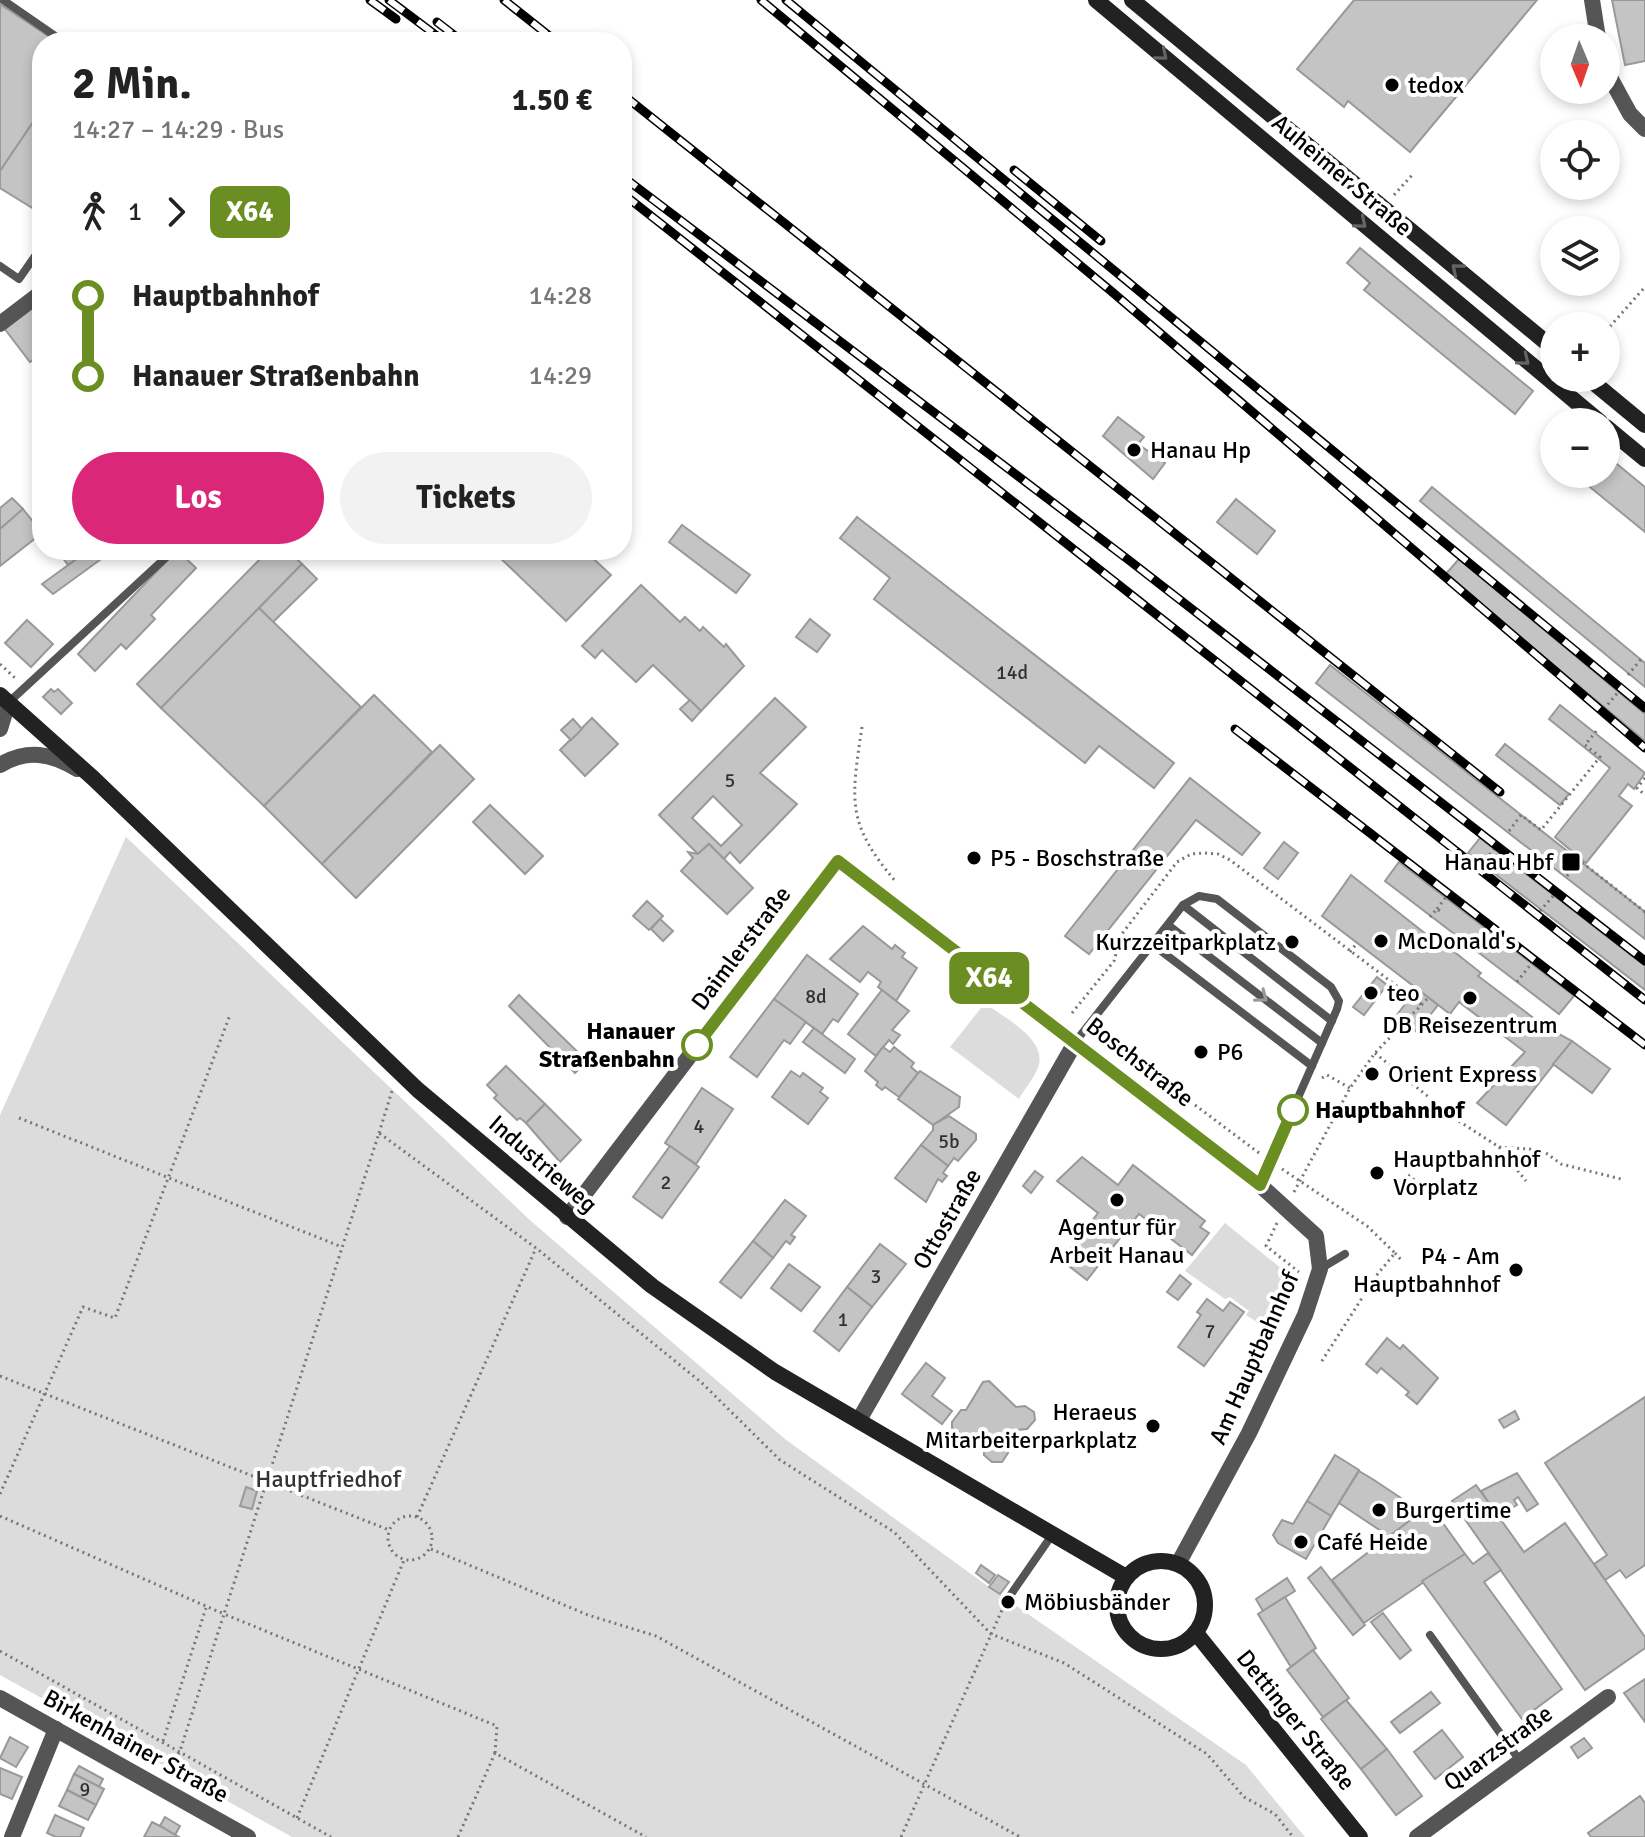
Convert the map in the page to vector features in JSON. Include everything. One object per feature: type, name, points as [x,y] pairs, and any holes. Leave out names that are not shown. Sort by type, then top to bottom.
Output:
[{"type":"street","name":"Auheimer Straße","points":[[1132,0],[1540,337]]},
{"type":"street","points":[[1148,0],[1156,21]]},
{"type":"street","points":[[1592,0],[1596,24]]},
{"type":"street","name":"Auheimer Straße","points":[[1100,2],[1540,365]]},
{"type":"street","points":[[1620,96],[1630,114],[1645,129]]},
{"type":"street","points":[[0,324],[32,300]]},
{"type":"street","name":"Auheimer Straße","points":[[1571,392],[1586,408]]},
{"type":"street","points":[[1605,392],[1645,425]]},
{"type":"street","points":[[1620,438],[1645,459]]},
{"type":"street","points":[[0,729],[3,701]]},
{"type":"street","name":"Industrieweg","points":[[3,701],[93,778],[398,1071],[567,1217],[722,1337],[1126,1577]]},
{"type":"street","points":[[0,765],[34,753],[65,762],[93,778]]},
{"type":"street","name":"Boschstraße","points":[[838,861],[1260,1185]]},
{"type":"street","name":"Daimlerstraße","points":[[567,1217],[838,861]]},
{"type":"street","name":"Ottostraße","points":[[859,1420],[1076,1041]]},
{"type":"street","name":"Am Hauptbahnhof","points":[[1178,1564],[1261,1408],[1305,1315],[1316,1236],[1260,1185]]},
{"type":"street","points":[[1159,1560],[1178,1564],[1198,1580],[1205,1594],[1205,1610],[1196,1633],[1176,1646],[1158,1649],[1130,1637],[1120,1623],[1117,1606],[1118,1593],[1126,1577],[1142,1565],[1159,1560]]},
{"type":"street","name":"Dettinger Straße","points":[[1196,1633],[1360,1837]]},
{"type":"street","name":"Quarzstraße","points":[[1417,1837],[1608,1697]]},
{"type":"street","name":"Birkenhainer Straße","points":[[0,1698],[248,1837]]},
{"type":"street","points":[[12,1837],[56,1729]]},
{"type":"lane","points":[[3,0],[49,32]]},
{"type":"lane","points":[[0,266],[19,279],[32,260]]},
{"type":"lane","points":[[3,701],[24,687],[163,560]]},
{"type":"lane","points":[[1076,1041],[1183,905],[1199,896],[1217,899],[1331,987],[1339,1001],[1332,1021],[1260,1185]]},
{"type":"lane","points":[[1183,905],[1332,1021]]},
{"type":"lane","points":[[1168,925],[1322,1043]]},
{"type":"lane","points":[[1152,944],[1312,1066]]},
{"type":"lane","points":[[1312,1272],[1345,1254]]},
{"type":"lane","points":[[1007,1600],[1053,1534]]},
{"type":"lane","points":[[1430,1635],[1520,1762]]},
{"type":"path","points":[[1384,208],[1413,174]]},
{"type":"path","points":[[1620,315],[1645,287]]},
{"type":"path","points":[[1628,675],[1642,658]]},
{"type":"path","points":[[0,664],[24,687]]},
{"type":"path","points":[[1604,709],[1619,691]]},
{"type":"path","points":[[862,727],[854,808],[872,854],[899,886]]},
{"type":"path","points":[[1509,831],[1521,815],[1541,830],[1600,757],[1585,745],[1598,729]]},
{"type":"path","points":[[1590,738],[1595,742]]},
{"type":"path","points":[[1638,777],[1644,780],[1637,788],[1645,795]]},
{"type":"path","points":[[1515,824],[1520,828]]},
{"type":"path","points":[[1482,864],[1494,849]]},
{"type":"path","points":[[1489,856],[1494,860]]},
{"type":"path","points":[[1567,876],[1579,860],[1645,912]]},
{"type":"path","points":[[1567,865],[1572,869]]},
{"type":"path","points":[[1540,911],[1553,896]]},
{"type":"path","points":[[1430,917],[1439,910],[1446,897]]},
{"type":"path","points":[[1542,899],[1547,902]]},
{"type":"path","points":[[1470,948],[1486,929]]},
{"type":"path","points":[[1481,935],[1488,941]]},
{"type":"path","points":[[1350,952],[1357,943]]},
{"type":"path","points":[[1114,961],[1072,1013],[1270,1161],[1367,1226],[1403,1262]]},
{"type":"path","points":[[1517,982],[1531,964]]},
{"type":"path","points":[[1518,970],[1524,974]]},
{"type":"path","points":[[1312,1272],[1266,1246],[1350,1088],[1375,1053],[1428,998]]},
{"type":"path","points":[[0,1494],[83,1307],[115,1318],[230,1015]]},
{"type":"path","points":[[1375,1053],[1454,1118],[1499,1147],[1526,1181]]},
{"type":"path","points":[[159,1786],[180,1751],[398,1071]]},
{"type":"path","points":[[1319,1081],[1327,1075],[1350,1088]]},
{"type":"path","points":[[19,1118],[342,1247]]},
{"type":"path","points":[[379,1133],[536,1248],[702,1383],[780,1460],[894,1532],[991,1634],[1064,1663],[1207,1754],[1244,1797],[1275,1814],[1293,1837]]},
{"type":"path","points":[[1499,1147],[1542,1150],[1561,1164],[1621,1179]]},
{"type":"path","points":[[1408,1175],[1432,1193]]},
{"type":"path","points":[[1386,1245],[1392,1238]]},
{"type":"path","points":[[417,1517],[536,1248]]},
{"type":"path","points":[[1320,1364],[1376,1276],[1395,1253]]},
{"type":"path","points":[[0,1376],[389,1530]]},
{"type":"path","points":[[0,1516],[224,1614],[497,1726],[495,1753],[458,1837]]},
{"type":"path","points":[[417,1517],[423,1518],[434,1534],[431,1549],[416,1560],[404,1560],[393,1553],[388,1542],[389,1530],[396,1520],[417,1517]]},
{"type":"path","points":[[431,1549],[588,1615],[656,1636],[1020,1837]]},
{"type":"path","points":[[297,1818],[404,1560]]},
{"type":"path","points":[[901,1837],[1007,1600]]},
{"type":"path","points":[[163,1741],[206,1606]]},
{"type":"path","points":[[0,1651],[331,1837]]},
{"type":"path","points":[[495,1753],[646,1837]]},
{"type":"green space","name":"Hauptfriedhof","points":[[126,837],[532,1222],[785,1439],[989,1587],[1246,1765],[1305,1837],[292,1837],[0,1675],[0,1115]]},
{"type":"green space","points":[[985,1003],[1029,1037],[1039,1054],[1038,1068],[1019,1099],[950,1047]]},
{"type":"green space","points":[[1225,1223],[1298,1282],[1273,1332],[1246,1315],[1249,1311],[1230,1297],[1225,1299],[1185,1271]]},
{"type":"building","name":"tedox","points":[[1354,0],[1537,0],[1410,152],[1348,101],[1344,107],[1297,69]]},
{"type":"building","points":[[1612,0],[1645,0],[1645,61],[1625,65],[1620,24],[1617,24]]},
{"type":"building","points":[[0,4],[42,32],[32,32],[32,124],[0,171]]},
{"type":"building","points":[[32,124],[32,208],[0,188],[0,171]]},
{"type":"building","points":[[1360,248],[1533,391],[1515,414],[1364,290],[1370,283],[1347,263]]},
{"type":"building","points":[[32,307],[32,360],[30,362],[4,328]]},
{"type":"building","name":"Hanau Hp","points":[[1118,417],[1144,437],[1138,444],[1165,463],[1153,479],[1103,436]]},
{"type":"building","points":[[1620,466],[1645,487],[1645,532],[1591,488],[1620,488]]},
{"type":"building","points":[[1432,487],[1645,663],[1645,687],[1420,501]]},
{"type":"building","points":[[12,498],[23,509],[0,529],[0,508]]},
{"type":"building","points":[[1236,499],[1275,531],[1257,554],[1217,522]]},
{"type":"building","points":[[23,509],[32,520],[32,541],[0,566],[0,529]]},
{"type":"building","points":[[857,517],[1174,763],[1154,788],[1099,746],[1085,763],[874,599],[890,578],[840,538]]},
{"type":"building","points":[[682,525],[750,575],[736,593],[669,542]]},
{"type":"building","points":[[1459,559],[1645,714],[1645,741],[1445,575]]},
{"type":"building","points":[[75,560],[100,560],[53,594],[42,584]]},
{"type":"building","points":[[167,560],[188,560],[196,568],[151,615],[155,619],[126,649],[121,644],[95,671],[78,654]]},
{"type":"building","points":[[259,560],[298,560],[302,564],[161,708],[137,684]]},
{"type":"building","points":[[502,560],[595,560],[611,575],[566,621]]},
{"type":"building","points":[[302,564],[317,579],[273,622],[259,608]]},
{"type":"building","points":[[641,585],[680,622],[685,617],[700,631],[703,627],[724,647],[726,644],[744,666],[701,711],[653,665],[636,682],[602,650],[595,658],[582,646]]},
{"type":"building","points":[[259,608],[361,707],[264,806],[161,708]]},
{"type":"building","points":[[810,619],[830,635],[817,652],[796,637]]},
{"type":"building","points":[[27,620],[53,644],[31,667],[5,643]]},
{"type":"building","points":[[1330,665],[1645,912],[1645,939],[1316,683]]},
{"type":"building","points":[[51,689],[54,692],[58,689],[72,703],[61,714],[43,697]]},
{"type":"building","points":[[374,695],[432,752],[322,864],[264,806]]},
{"type":"building","points":[[775,698],[806,727],[760,773],[797,804],[740,863],[730,852],[724,859],[709,844],[698,854],[659,815]],"holes":[[[713,796],[742,825],[721,846],[692,818]]]},
{"type":"building","points":[[690,700],[701,711],[692,721],[680,709]]},
{"type":"building","points":[[1560,705],[1645,773],[1634,789],[1628,784],[1619,796],[1632,806],[1586,863],[1555,837],[1610,768],[1549,719]]},
{"type":"building","points":[[592,718],[618,744],[585,776],[560,750]]},
{"type":"building","points":[[573,719],[582,729],[571,740],[561,730]]},
{"type":"building","points":[[1505,744],[1569,794],[1560,805],[1496,755]]},
{"type":"building","points":[[440,745],[474,779],[356,898],[322,864]]},
{"type":"building","points":[[1190,778],[1260,833],[1242,855],[1196,820],[1089,954],[1065,936]]},
{"type":"building","points":[[490,805],[543,856],[525,874],[473,822]]},
{"type":"building","points":[[1480,838],[1645,966],[1645,990],[1468,853]]},
{"type":"building","points":[[1284,842],[1298,853],[1278,879],[1264,868]]},
{"type":"building","points":[[709,844],[753,888],[727,914],[681,871],[693,858],[688,852],[698,854]]},
{"type":"building","points":[[1399,862],[1574,996],[1559,1014],[1385,881]]},
{"type":"building","points":[[1351,875],[1436,942],[1438,939],[1481,973],[1478,976],[1544,1026],[1572,1041],[1506,1125],[1477,1103],[1525,1052],[1459,1002],[1450,1014],[1322,916]]},
{"type":"building","points":[[647,901],[663,916],[649,930],[633,916]]},
{"type":"building","points":[[660,919],[673,931],[663,941],[651,929]]},
{"type":"building","points":[[863,926],[892,949],[895,945],[905,953],[902,957],[917,968],[896,1001],[878,987],[881,982],[868,972],[860,982],[830,959]]},
{"type":"building","points":[[807,955],[858,994],[838,1022],[833,1019],[822,1034],[774,999]]},
{"type":"building","points":[[1377,977],[1387,985],[1364,1015],[1353,1007]]},
{"type":"building","points":[[1417,989],[1438,1005],[1417,1032],[1396,1016]]},
{"type":"building","points":[[882,990],[909,1011],[892,1030],[900,1035],[893,1044],[889,1040],[876,1056],[848,1034]]},
{"type":"building","points":[[519,995],[587,1061],[575,1073],[509,1006]]},
{"type":"building","points":[[774,999],[806,1022],[790,1044],[784,1040],[757,1077],[730,1057]]},
{"type":"building","points":[[814,1028],[855,1059],[845,1073],[803,1042]]},
{"type":"building","points":[[1572,1041],[1610,1069],[1592,1093],[1553,1064]]},
{"type":"building","points":[[883,1047],[890,1052],[894,1047],[914,1063],[911,1067],[918,1073],[899,1097],[885,1087],[882,1090],[865,1071]]},
{"type":"building","points":[[506,1066],[545,1104],[526,1123],[520,1118],[517,1120],[494,1098],[497,1095],[487,1085]]},
{"type":"building","points":[[791,1071],[800,1077],[803,1073],[823,1088],[820,1092],[828,1098],[808,1124],[772,1097]]},
{"type":"building","points":[[920,1071],[960,1097],[959,1107],[933,1125],[898,1099]]},
{"type":"building","points":[[702,1088],[733,1109],[696,1164],[665,1143]]},
{"type":"building","points":[[545,1104],[581,1140],[560,1162],[526,1123]]},
{"type":"building","points":[[949,1116],[976,1134],[976,1140],[958,1161],[954,1158],[948,1166],[921,1145],[933,1130],[933,1125]]},
{"type":"building","points":[[921,1145],[948,1166],[943,1173],[947,1176],[942,1182],[938,1179],[926,1202],[895,1178]]},
{"type":"building","points":[[670,1146],[699,1167],[662,1218],[633,1197]]},
{"type":"building","points":[[1082,1157],[1118,1185],[1133,1165],[1205,1221],[1200,1227],[1209,1233],[1192,1255],[1139,1214],[1087,1280],[1061,1260],[1098,1213],[1057,1181]]},
{"type":"building","points":[[1035,1171],[1043,1177],[1031,1193],[1023,1186]]},
{"type":"building","points":[[785,1200],[806,1216],[791,1235],[795,1237],[790,1244],[786,1241],[773,1258],[753,1241]]},
{"type":"building","points":[[753,1241],[773,1258],[741,1298],[720,1282]]},
{"type":"building","points":[[880,1244],[906,1264],[872,1307],[847,1287]]},
{"type":"building","points":[[789,1264],[820,1287],[801,1311],[771,1288]]},
{"type":"building","points":[[1180,1275],[1191,1284],[1178,1300],[1167,1292]]},
{"type":"building","points":[[847,1287],[872,1307],[839,1351],[814,1331]]},
{"type":"building","points":[[1207,1299],[1223,1311],[1230,1302],[1244,1312],[1204,1366],[1178,1347],[1201,1315],[1197,1312]]},
{"type":"building","points":[[1387,1338],[1400,1349],[1403,1345],[1438,1378],[1417,1404],[1406,1395],[1409,1392],[1381,1368],[1377,1373],[1366,1364]]},
{"type":"building","points":[[926,1363],[945,1378],[932,1396],[952,1411],[942,1424],[902,1394]]},
{"type":"building","points":[[989,1381],[1016,1407],[1025,1406],[1034,1412],[1035,1420],[1027,1429],[1017,1430],[1007,1442],[1008,1453],[1002,1462],[992,1462],[984,1455],[984,1446],[952,1428],[952,1422],[961,1410],[966,1410],[983,1382]]},
{"type":"building","points":[[1645,1397],[1645,1565],[1626,1578],[1620,1570],[1605,1580],[1594,1564],[1607,1555],[1545,1463]]},
{"type":"building","points":[[1515,1411],[1519,1419],[1504,1428],[1499,1420]]},
{"type":"building","points":[[1335,1455],[1359,1470],[1331,1516],[1307,1501]]},
{"type":"building","points":[[1359,1471],[1422,1512],[1390,1537],[1339,1503]]},
{"type":"building","points":[[1517,1473],[1538,1504],[1527,1511],[1518,1497],[1514,1500],[1517,1505],[1504,1513],[1501,1509],[1495,1512],[1481,1491]]},
{"type":"building","points":[[1476,1485],[1524,1552],[1565,1523],[1645,1637],[1645,1648],[1585,1690],[1452,1501]]},
{"type":"building","points":[[246,1487],[257,1491],[252,1509],[240,1506]]},
{"type":"building","points":[[1307,1501],[1331,1516],[1306,1559],[1278,1543],[1273,1535],[1282,1520],[1293,1524]]},
{"type":"building","points":[[1430,1505],[1465,1554],[1364,1623],[1332,1580]]},
{"type":"building","points":[[1488,1553],[1501,1570],[1484,1582],[1562,1689],[1522,1719],[1422,1581],[1465,1554],[1473,1564]]},
{"type":"building","points":[[981,1565],[995,1575],[989,1583],[976,1573]]},
{"type":"building","points":[[1321,1567],[1365,1625],[1353,1635],[1308,1578]]},
{"type":"building","points":[[998,1575],[1009,1582],[1000,1594],[989,1587]]},
{"type":"building","points":[[1287,1578],[1295,1591],[1263,1611],[1256,1599]]},
{"type":"building","points":[[1285,1597],[1316,1648],[1291,1667],[1258,1614]]},
{"type":"building","points":[[1383,1613],[1411,1650],[1400,1659],[1371,1622]]},
{"type":"building","points":[[1313,1650],[1349,1698],[1323,1717],[1287,1670]]},
{"type":"building","points":[[1645,1679],[1645,1722],[1624,1693]]},
{"type":"building","points":[[1431,1692],[1440,1703],[1400,1733],[1391,1722]]},
{"type":"building","points":[[1346,1700],[1387,1749],[1361,1769],[1321,1719]]},
{"type":"building","points":[[1442,1730],[1463,1757],[1435,1779],[1414,1752]]},
{"type":"building","points":[[10,1737],[28,1747],[16,1767],[0,1758]]},
{"type":"building","points":[[1584,1738],[1592,1748],[1578,1758],[1571,1747]]},
{"type":"building","points":[[1387,1749],[1422,1796],[1396,1815],[1361,1769]]},
{"type":"building","points":[[79,1766],[103,1779],[99,1787],[74,1774]]},
{"type":"building","points":[[0,1768],[22,1777],[12,1799],[0,1794]]},
{"type":"building","points":[[74,1774],[104,1789],[96,1805],[67,1790]]},
{"type":"building","points":[[67,1790],[96,1805],[88,1820],[59,1806]]},
{"type":"building","points":[[1640,1796],[1645,1803],[1645,1837],[1591,1837],[1588,1833]]},
{"type":"building","points":[[55,1815],[84,1828],[80,1837],[56,1837],[47,1833]]},
{"type":"building","points":[[165,1817],[180,1826],[175,1835],[160,1826]]},
{"type":"building","points":[[152,1822],[160,1826],[179,1837],[144,1837]]},
{"type":"railway","points":[[370,0],[396,19]]},
{"type":"railway","points":[[389,0],[432,32]]},
{"type":"railway","points":[[504,0],[544,32]]},
{"type":"railway","points":[[761,0],[1111,291],[1645,748]]},
{"type":"railway","points":[[786,0],[1645,708]]},
{"type":"railway","points":[[437,22],[450,32]]},
{"type":"railway","points":[[632,102],[1500,792]]},
{"type":"railway","points":[[1014,170],[1101,241]]},
{"type":"railway","points":[[632,184],[1130,561],[1645,961]]},
{"type":"railway","points":[[632,201],[1645,1000]]},
{"type":"railway","points":[[1235,729],[1645,1045]]},
{"type":"bus line","name":"X64","points":[[697,1045],[838,861],[1260,1185],[1293,1110]]},
{"type":"place","name":"tedox","points":[[1392,85]]},
{"type":"place","name":"Hanau Hp","points":[[1134,450]]},
{"type":"place","name":"P5 - Boschstraße","points":[[974,858]]},
{"type":"place","name":"Hanau Hbf","points":[[1571,862]]},
{"type":"place","name":"McDonald's","points":[[1381,941]]},
{"type":"place","name":"Kurzzeitparkplatz","points":[[1292,942]]},
{"type":"place","name":"teo","points":[[1371,993]]},
{"type":"place","name":"DB Reisezentrum","points":[[1470,998]]},
{"type":"place","name":"Hanauer Straßenbahn","points":[[697,1045]]},
{"type":"place","name":"P6","points":[[1201,1052]]},
{"type":"place","name":"Orient Express","points":[[1372,1074]]},
{"type":"place","name":"Hauptbahnhof","points":[[1293,1110]]},
{"type":"place","name":"Hauptbahnhof Vorplatz","points":[[1377,1173]]},
{"type":"place","name":"Agentur für Arbeit Hanau","points":[[1117,1200]]},
{"type":"place","name":"P4 - Am Hauptbahnhof","points":[[1516,1270]]},
{"type":"place","name":"Heraeus Mitarbeiterparkplatz","points":[[1153,1426]]},
{"type":"place","name":"Burgertime","points":[[1379,1510]]},
{"type":"place","name":"Café Heide","points":[[1301,1542]]},
{"type":"place","name":"Möbiusbänder","points":[[1008,1602]]}]
